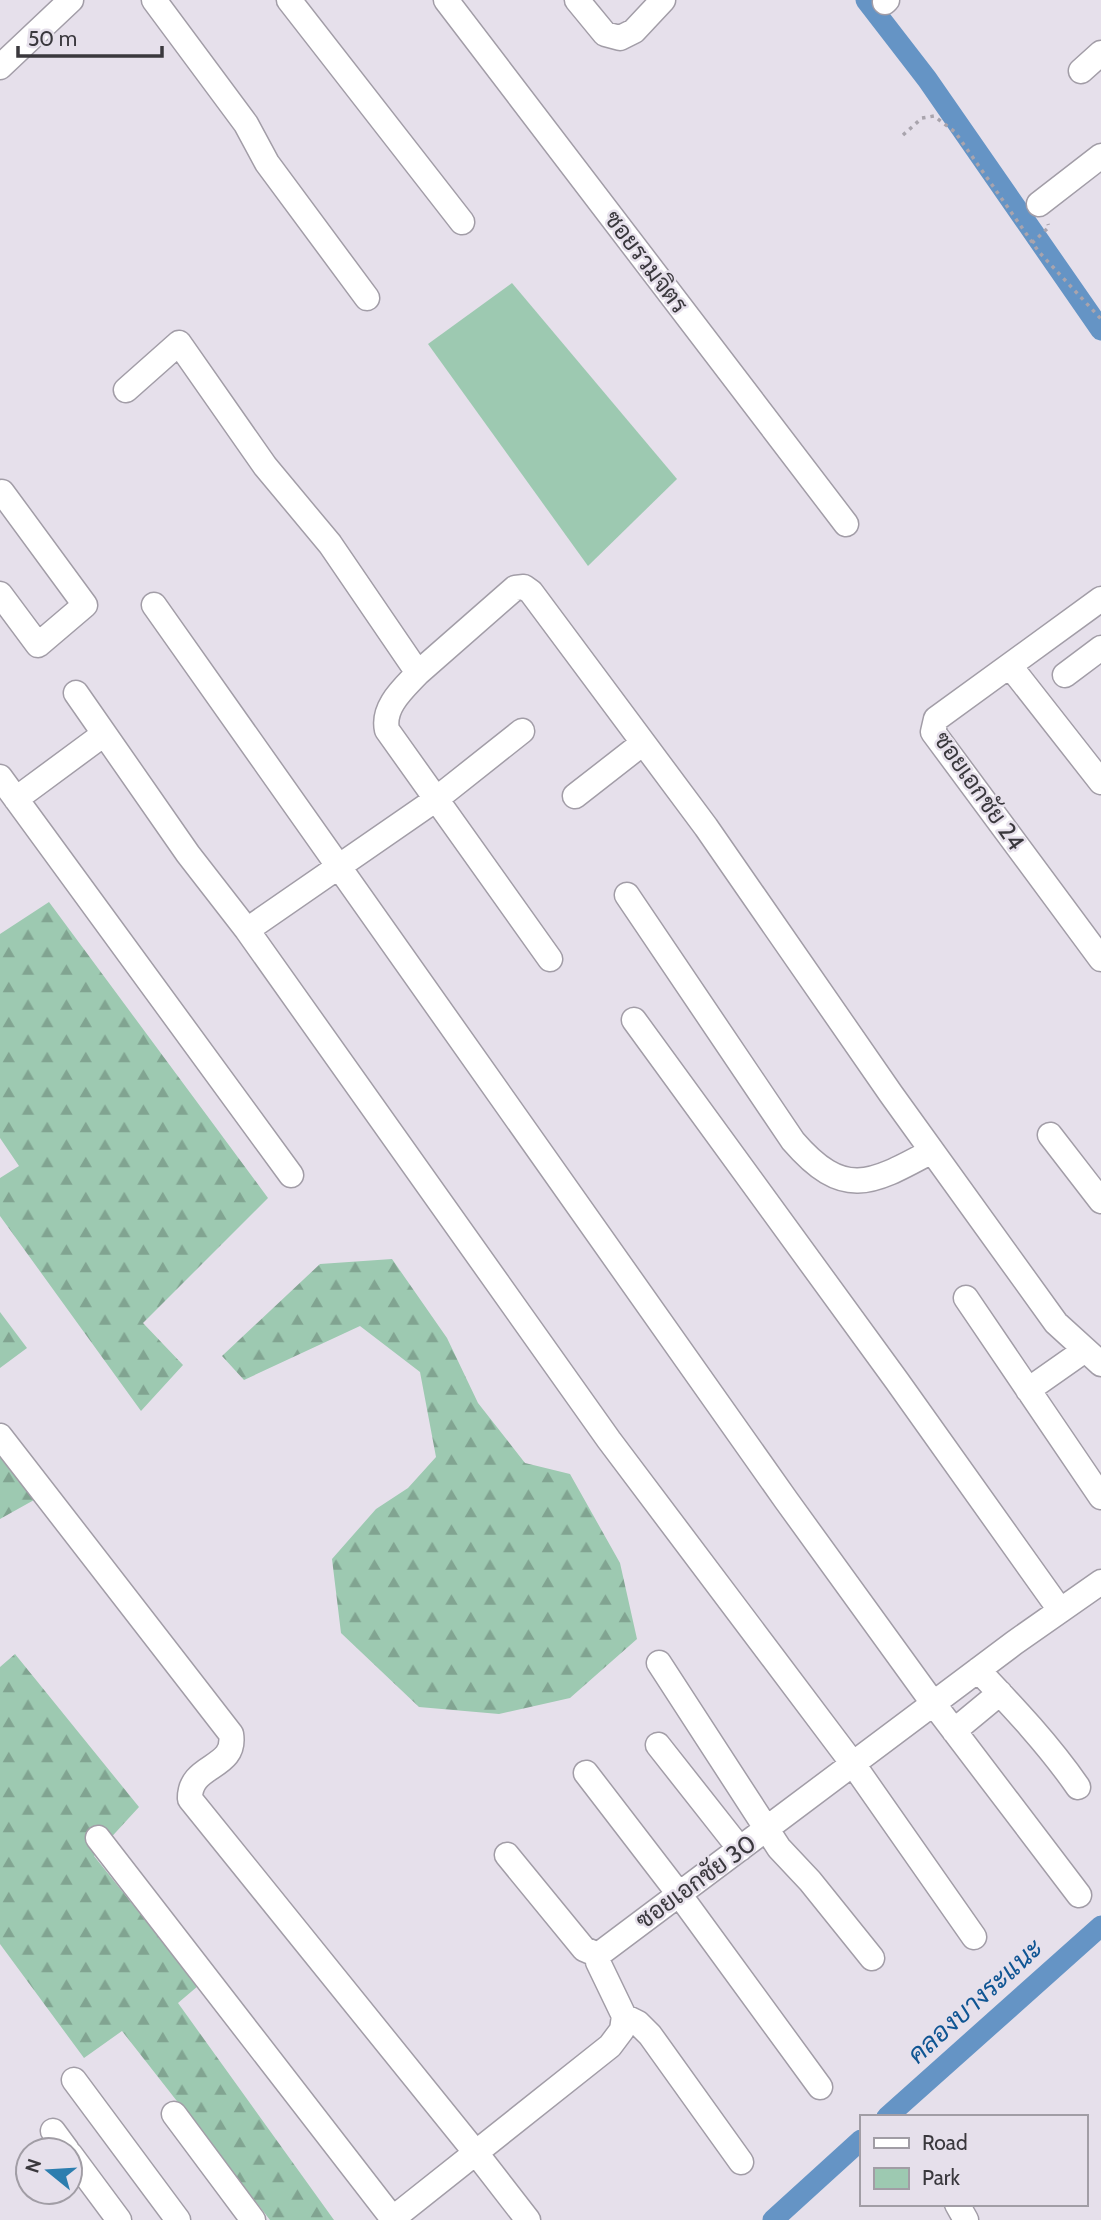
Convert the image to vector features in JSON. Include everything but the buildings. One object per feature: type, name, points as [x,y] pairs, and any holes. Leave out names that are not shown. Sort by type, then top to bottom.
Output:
[{"type":"street","points":[[0,67],[71,0]]},
{"type":"street","points":[[154,0],[246,124],[267,163],[367,298]]},
{"type":"street","points":[[289,0],[463,222]]},
{"type":"street","name":"ซอยรวมจิตร","points":[[446,0],[846,524]]},
{"type":"street","points":[[578,1],[605,34],[620,38],[634,31],[663,0]]},
{"type":"street","points":[[1081,71],[1101,53]]},
{"type":"street","points":[[1039,204],[1101,156]]},
{"type":"street","points":[[126,390],[179,343],[265,466],[330,544],[418,673]]},
{"type":"street","points":[[0,594],[38,645],[85,605],[2,492]]},
{"type":"street","points":[[551,959],[435,800],[387,730],[385,720],[387,710],[418,673],[515,589],[524,587],[531,592],[705,827],[1056,1323],[1093,1357],[1028,1390]]},
{"type":"street","name":"ซอยเอกชัย 24","points":[[1101,599],[936,719],[933,732],[1101,958]]},
{"type":"street","points":[[154,606],[786,1500],[933,1703],[1079,1895]]},
{"type":"street","points":[[1065,675],[1101,648]]},
{"type":"street","points":[[1010,666],[1101,782]]},
{"type":"street","points":[[76,693],[188,854],[247,930],[609,1440],[853,1764],[974,1937]]},
{"type":"street","points":[[247,930],[435,800],[522,731]]},
{"type":"street","points":[[16,799],[104,734]]},
{"type":"street","points":[[575,796],[643,743]]},
{"type":"street","points":[[0,777],[291,1175]]},
{"type":"street","points":[[627,895],[793,1140],[813,1163],[834,1177],[855,1180],[887,1176],[932,1151]]},
{"type":"street","points":[[634,1020],[1060,1610]]},
{"type":"street","points":[[1050,1135],[1101,1201]]},
{"type":"street","points":[[967,1298],[1101,1497]]},
{"type":"street","points":[[0,1436],[231,1734],[233,1745],[229,1754],[195,1779],[190,1789],[190,1799],[528,2220]]},
{"type":"street","name":"ซอยเอกชัย 30","points":[[597,1955],[978,1670],[1060,1610],[1099,1587]]},
{"type":"street","points":[[659,1663],[779,1848],[810,1881],[872,1958]]},
{"type":"street","points":[[978,1670],[1058,1758],[1078,1787]]},
{"type":"street","points":[[954,1731],[1000,1693]]},
{"type":"street","points":[[658,1745],[740,1849]]},
{"type":"street","points":[[586,1773],[679,1894],[820,2087]]},
{"type":"street","points":[[98,1838],[392,2220],[610,2046],[622,2030],[624,2016],[597,1955],[584,1949],[507,1854]]},
{"type":"street","points":[[624,2016],[638,2023],[650,2035],[741,2162]]},
{"type":"street","points":[[74,2080],[178,2220]]},
{"type":"street","points":[[174,2114],[253,2220]]},
{"type":"street","points":[[84,2173],[119,2220]]},
{"type":"path","points":[[903,135],[922,118],[934,117],[955,132],[1039,252],[1101,319]]},
{"type":"green space","points":[[512,283],[677,479],[588,566],[428,344]]},
{"type":"green space","points":[[49,902],[268,1198],[143,1323],[183,1365],[141,1411],[0,1216],[0,1178],[19,1166],[0,1138],[0,934]]},
{"type":"green space","points":[[392,1259],[447,1338],[478,1403],[525,1463],[570,1474],[620,1563],[637,1639],[570,1698],[499,1714],[419,1707],[341,1633],[332,1559],[376,1509],[408,1488],[436,1457],[420,1372],[360,1326],[244,1380],[222,1356],[320,1264]]},
{"type":"green space","points":[[0,1312],[27,1348],[0,1368]]},
{"type":"green space","points":[[0,1445],[34,1500],[0,1519]]},
{"type":"green space","points":[[15,1654],[139,1807],[94,1856],[198,1986],[178,2003],[334,2220],[270,2220],[122,2031],[84,2058],[0,1944],[0,1667]]},
{"type":"waterway","points":[[866,0],[927,79],[1101,330]]},
{"type":"waterway","name":"คลองบางระแนะ","points":[[889,2115],[1101,1926]]},
{"type":"waterway","name":"คลองบางระแนะ","points":[[773,2220],[860,2141]]}]
